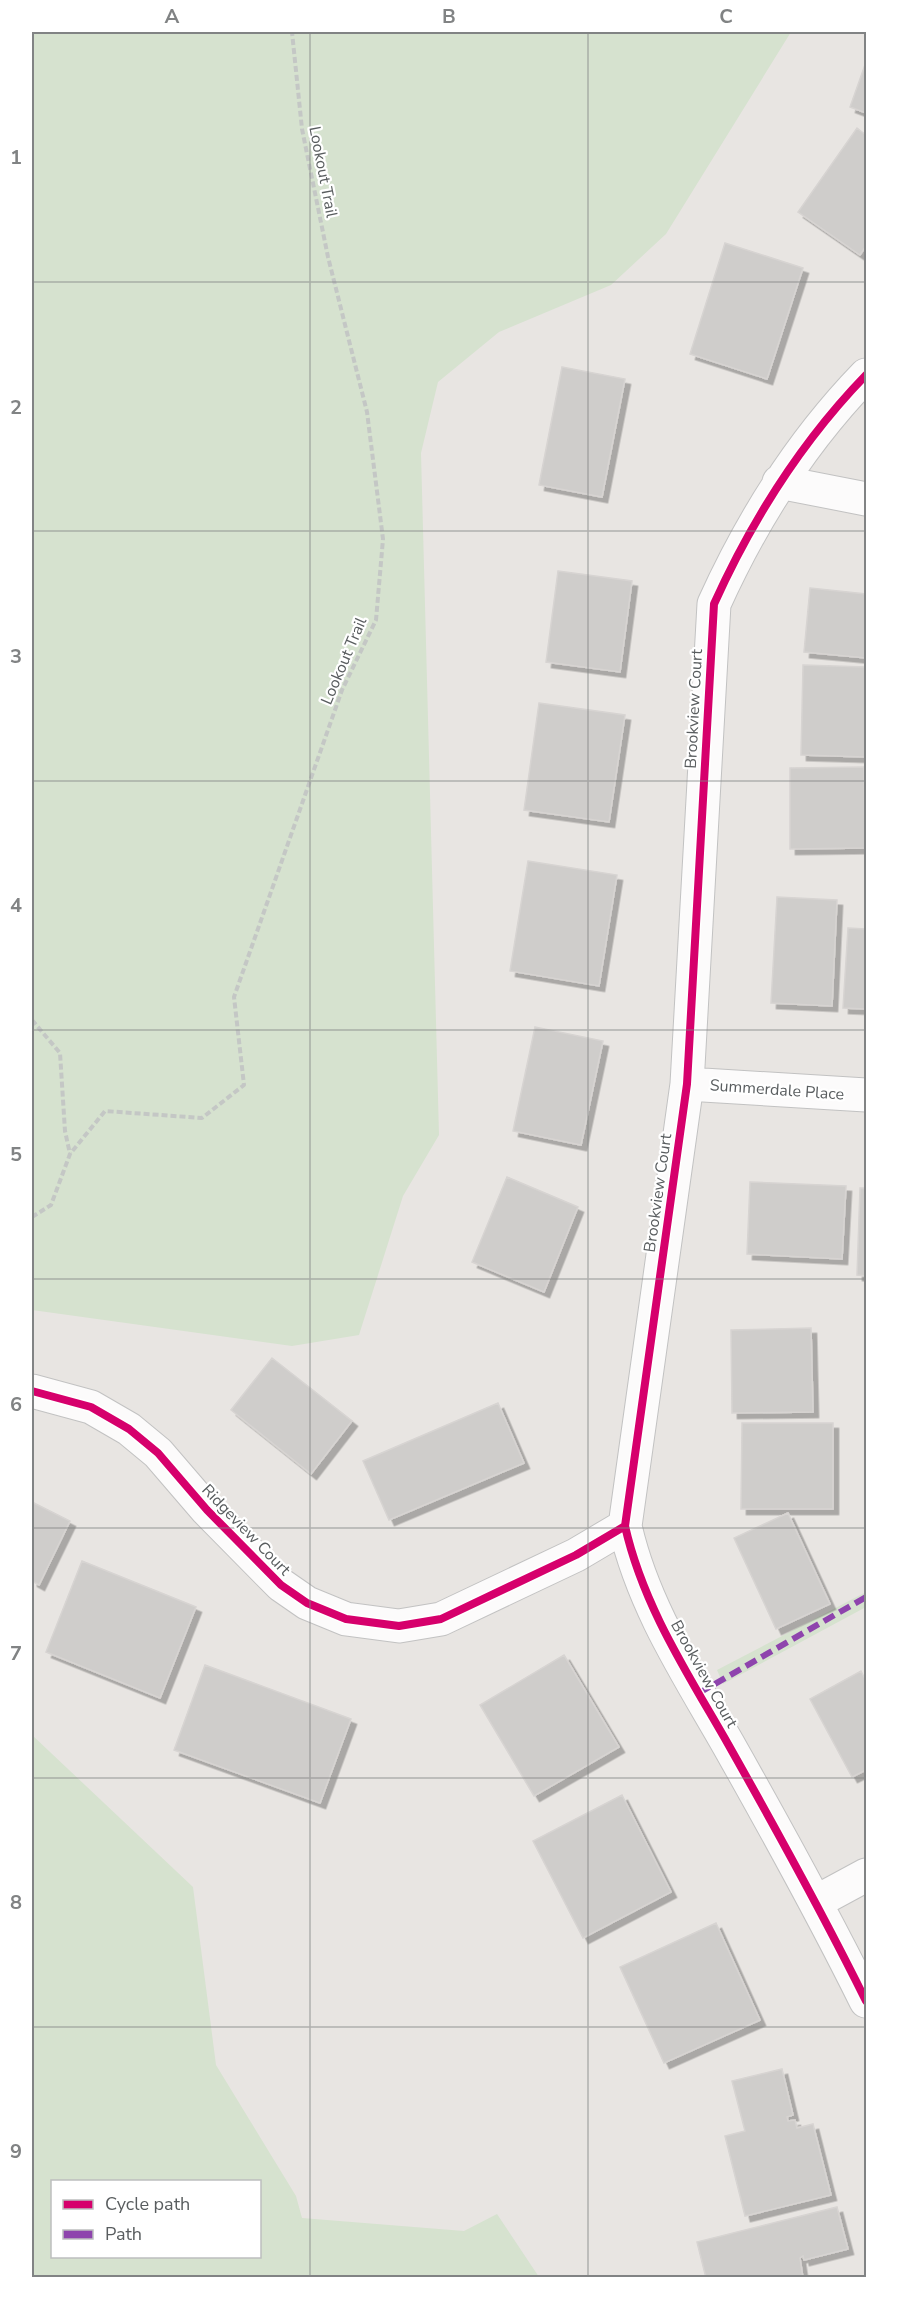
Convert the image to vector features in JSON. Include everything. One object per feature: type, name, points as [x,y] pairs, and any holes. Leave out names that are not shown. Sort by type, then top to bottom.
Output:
[{"type":"street","name":"Brookview Court","points":[[867,375],[844,398],[779,482],[735,556],[714,604],[687,1084],[626,1526],[638,1574],[674,1652],[816,1902],[867,2001]]},
{"type":"street","points":[[779,482],[867,499]]},
{"type":"street","name":"Summerdale Place","points":[[687,1084],[867,1095]]},
{"type":"street","name":"Ridgeview Court","points":[[32,1391],[91,1407],[129,1429],[158,1454],[207,1510],[281,1586],[332,1614],[361,1622],[399,1626],[441,1619],[576,1555],[626,1526]]},
{"type":"street","points":[[816,1902],[867,1875]]},
{"type":"path","points":[[32,1020],[60,1053],[65,1131],[70,1154]]},
{"type":"green space","points":[[32,32],[791,32],[666,234],[611,285],[499,332],[438,382],[421,453],[439,1135],[403,1196],[359,1335],[292,1346],[32,1310]]},
{"type":"green space","points":[[866,1592],[866,1607],[723,1684],[717,1670]]},
{"type":"green space","points":[[32,1735],[193,1887],[216,2065],[296,2196],[302,2218],[464,2231],[497,2214],[539,2277],[32,2277]]},
{"type":"building","points":[[866,62],[866,113],[850,107]]},
{"type":"building","points":[[857,128],[866,135],[866,246],[860,255],[798,212]]},
{"type":"building","points":[[725,243],[803,268],[767,379],[690,354]]},
{"type":"building","points":[[562,367],[625,379],[602,497],[539,485]]},
{"type":"building","points":[[558,571],[632,581],[620,672],[546,662]]},
{"type":"building","points":[[810,588],[866,594],[866,658],[804,652]]},
{"type":"building","points":[[803,665],[866,667],[866,757],[801,755]]},
{"type":"building","points":[[539,703],[625,715],[609,822],[524,810]]},
{"type":"building","points":[[864,767],[865,848],[790,849],[790,768]]},
{"type":"building","points":[[528,861],[617,875],[599,986],[510,971]]},
{"type":"building","points":[[777,897],[837,900],[832,1006],[771,1003]]},
{"type":"building","points":[[848,928],[866,929],[866,1009],[843,1008]]},
{"type":"building","points":[[535,1027],[603,1041],[581,1145],[513,1131]]},
{"type":"building","points":[[507,1177],[578,1207],[544,1292],[472,1262]]},
{"type":"building","points":[[750,1182],[846,1186],[842,1259],[747,1254]]},
{"type":"building","points":[[860,1188],[866,1188],[866,1276],[857,1275]]},
{"type":"building","points":[[811,1328],[813,1412],[732,1413],[731,1330]]},
{"type":"building","points":[[272,1358],[352,1421],[311,1474],[231,1410]]},
{"type":"building","points":[[498,1403],[524,1463],[389,1520],[363,1461]]},
{"type":"building","points":[[742,1423],[833,1423],[833,1509],[741,1509]]},
{"type":"building","points":[[32,1502],[70,1521],[39,1585],[32,1581]]},
{"type":"building","points":[[788,1513],[830,1604],[776,1629],[734,1538]]},
{"type":"building","points":[[82,1561],[196,1607],[160,1698],[46,1652]]},
{"type":"building","points":[[564,1655],[619,1747],[534,1796],[480,1705]]},
{"type":"building","points":[[205,1665],[351,1719],[320,1803],[174,1750]]},
{"type":"building","points":[[861,1671],[866,1681],[866,1770],[852,1777],[810,1699]]},
{"type":"building","points":[[622,1795],[671,1892],[583,1938],[533,1841]]},
{"type":"building","points":[[716,1923],[760,2020],[664,2063],[620,1967]]},
{"type":"building","points":[[782,2069],[793,2115],[787,2117],[788,2121],[795,2120],[797,2128],[813,2124],[831,2195],[745,2216],[725,2136],[745,2131],[732,2081]]},
{"type":"building","points":[[837,2207],[848,2249],[804,2260],[803,2256],[800,2258],[803,2278],[706,2278],[697,2242]]},
{"type":"marked path","points":[[699,1693],[866,1597]]},
{"type":"cycle path","points":[[866,375],[821,427],[780,483],[745,542],[714,604],[687,1084],[625,1526],[643,1584],[668,1639],[781,1840],[866,2001]]},
{"type":"cycle path","points":[[32,1391],[91,1407],[129,1429],[158,1453],[207,1510],[281,1585],[307,1603],[346,1619],[399,1626],[441,1619],[576,1555],[625,1526]]}]
